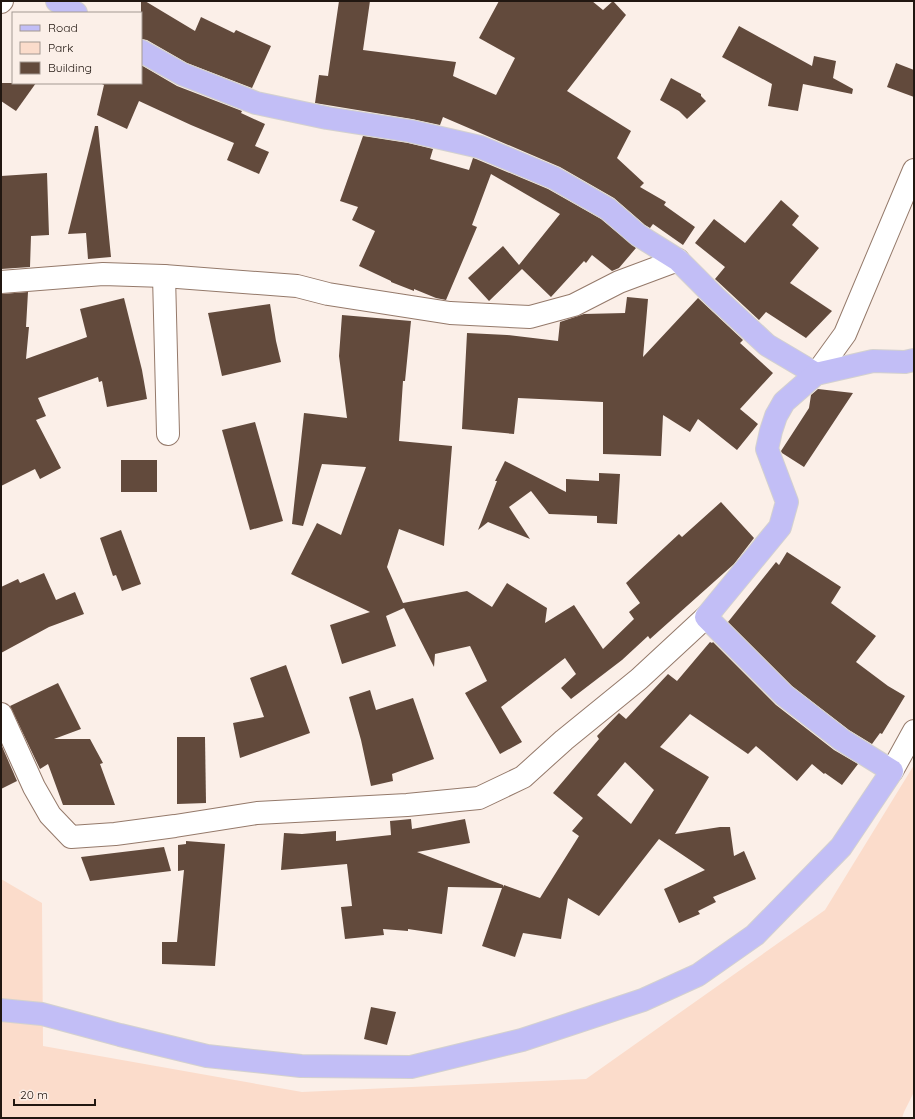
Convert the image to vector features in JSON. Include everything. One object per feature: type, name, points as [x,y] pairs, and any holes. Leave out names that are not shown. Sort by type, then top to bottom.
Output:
[{"type":"main road","points":[[57,1],[74,12]]},
{"type":"main road","points":[[142,52],[182,74],[256,103],[326,118],[410,131],[480,147],[541,172],[608,209],[638,235],[678,260],[715,297],[767,345],[816,374]]},
{"type":"main road","points":[[1,1010],[42,1014],[207,1056],[301,1066],[411,1067],[522,1040],[642,1000],[698,975],[755,935],[841,847],[892,771],[842,740],[784,695],[706,617],[780,528],[787,502],[767,449],[776,416],[784,402],[816,374],[873,361],[905,362],[914,360]]},
{"type":"street","points":[[816,374],[845,334],[914,170]]},
{"type":"street","points":[[1,282],[103,274],[164,276],[297,286],[328,294],[450,313],[530,316],[574,305],[619,282],[678,260]]},
{"type":"street","points":[[164,276],[168,434]]},
{"type":"street","points":[[1,714],[34,788],[50,815],[71,837],[168,827],[257,813],[407,805],[479,798],[523,777],[564,740],[639,679],[706,617]]},
{"type":"street","points":[[892,771],[914,731]]},
{"type":"green space","points":[[914,765],[914,1092],[902,1118],[1,1118],[1,879],[42,903],[43,1046],[302,1092],[586,1079],[825,910]]},
{"type":"building","points":[[141,1],[145,1],[195,31],[201,17],[234,33],[236,30],[271,46],[252,88],[187,63],[147,40],[142,39]]},
{"type":"building","points":[[339,1],[370,1],[363,50],[456,62],[453,76],[496,95],[515,58],[479,38],[499,1],[592,1],[603,10],[613,1],[626,15],[567,91],[631,131],[617,158],[644,183],[640,187],[666,202],[664,205],[695,227],[683,245],[653,224],[650,228],[645,225],[614,198],[560,167],[443,117],[440,125],[315,103],[319,75],[328,76]]},
{"type":"building","points":[[739,26],[812,66],[814,56],[836,61],[833,78],[853,89],[852,94],[803,84],[798,111],[768,106],[772,84],[722,57]]},
{"type":"building","points":[[896,63],[914,70],[914,97],[887,87]]},
{"type":"building","points":[[142,66],[177,86],[242,111],[241,113],[265,124],[255,146],[269,152],[259,174],[227,160],[234,143],[139,101],[127,129],[97,115],[104,85],[102,84],[142,84]]},
{"type":"building","points":[[671,78],[701,94],[706,101],[687,119],[679,111],[660,100]]},
{"type":"building","points":[[1,83],[35,84],[16,111],[1,101]]},
{"type":"building","points":[[95,126],[98,126],[111,257],[88,259],[86,233],[68,234]]},
{"type":"building","points":[[363,136],[408,143],[433,149],[430,159],[469,170],[473,158],[476,159],[548,189],[601,219],[636,248],[619,268],[612,271],[592,255],[586,263],[584,261],[551,297],[522,269],[489,301],[468,278],[503,246],[519,265],[560,214],[491,174],[472,225],[477,227],[446,300],[436,298],[414,289],[414,291],[391,282],[359,266],[375,231],[352,220],[358,207],[340,201]]},
{"type":"building","points":[[47,173],[49,235],[31,236],[30,267],[1,269],[1,176]]},
{"type":"building","points":[[781,200],[799,216],[792,225],[819,248],[790,283],[832,311],[806,338],[766,312],[759,320],[715,279],[725,267],[695,243],[714,219],[745,243]]},
{"type":"building","points":[[28,292],[26,327],[29,327],[26,359],[87,337],[80,309],[124,298],[142,370],[147,399],[107,407],[102,381],[99,382],[98,377],[38,398],[46,416],[36,420],[61,468],[40,479],[35,469],[1,486],[1,294]]},
{"type":"building","points":[[627,297],[648,299],[643,357],[698,298],[743,340],[740,343],[773,373],[740,409],[758,424],[737,450],[698,419],[690,432],[663,415],[661,456],[603,454],[603,402],[518,398],[514,434],[462,429],[467,333],[507,335],[558,341],[560,322],[584,314],[625,313]]},
{"type":"building","points":[[270,304],[281,362],[222,376],[208,313]]},
{"type":"building","points":[[342,315],[411,321],[405,381],[403,381],[399,441],[452,446],[444,546],[399,529],[387,567],[403,603],[467,591],[492,607],[507,583],[547,608],[545,623],[574,605],[603,649],[634,619],[629,612],[640,603],[626,583],[679,534],[682,537],[721,502],[754,538],[734,564],[650,639],[648,636],[622,660],[571,699],[561,688],[576,674],[565,658],[501,707],[522,742],[500,754],[465,693],[487,681],[470,646],[435,654],[434,667],[404,608],[386,616],[396,646],[342,664],[330,625],[370,612],[291,574],[317,523],[341,535],[366,467],[322,464],[303,526],[292,524],[304,413],[347,418],[339,356]]},
{"type":"building","points":[[818,389],[853,393],[804,467],[781,451],[809,408],[811,395]]},
{"type":"building","points":[[255,422],[283,521],[250,530],[222,430]]},
{"type":"building","points":[[121,460],[157,460],[157,492],[121,492]]},
{"type":"building","points":[[505,461],[566,492],[566,479],[599,481],[599,473],[620,474],[617,524],[597,523],[597,516],[549,514],[531,491],[509,507],[530,539],[488,522],[478,530],[497,481],[495,481]]},
{"type":"building","points":[[121,530],[141,584],[122,591],[116,575],[113,576],[100,538]]},
{"type":"building","points":[[787,552],[841,587],[831,603],[876,636],[856,662],[888,686],[905,696],[882,734],[880,733],[872,744],[849,730],[792,686],[728,622],[776,562],[779,565]]},
{"type":"building","points":[[44,573],[56,600],[75,592],[84,614],[49,627],[1,653],[1,587],[18,579],[20,583]]},
{"type":"building","points":[[710,642],[713,642],[776,705],[834,750],[858,764],[842,785],[825,773],[824,774],[812,764],[797,781],[756,746],[748,754],[690,714],[660,747],[709,777],[675,834],[720,827],[730,827],[734,856],[744,851],[756,879],[713,897],[716,902],[698,911],[700,914],[679,923],[664,889],[705,870],[659,839],[599,916],[568,898],[561,939],[523,933],[515,957],[482,946],[502,888],[448,887],[442,934],[408,929],[408,931],[383,929],[384,935],[345,939],[341,907],[352,906],[347,864],[281,870],[284,833],[302,834],[336,831],[336,841],[391,835],[390,821],[411,819],[412,829],[465,819],[470,843],[417,852],[503,885],[503,887],[504,885],[540,898],[579,836],[572,831],[583,818],[553,793],[599,739],[597,736],[619,713],[626,719],[668,674],[677,681]],"holes":[[[625,762],[654,790],[631,824],[597,795]]]},
{"type":"building","points":[[286,665],[310,733],[240,758],[233,723],[264,717],[250,678]]},
{"type":"building","points":[[58,683],[81,729],[54,739],[90,739],[103,763],[100,764],[115,805],[63,805],[48,764],[40,769],[10,706]]},
{"type":"building","points":[[370,690],[376,710],[413,698],[434,759],[392,774],[393,781],[371,786],[361,740],[349,697]]},
{"type":"building","points":[[177,737],[205,737],[206,803],[177,804]]},
{"type":"building","points":[[1,744],[17,781],[1,789]]},
{"type":"building","points":[[186,841],[225,844],[215,966],[162,964],[162,942],[177,942],[184,870],[178,871],[178,845],[186,844]]},
{"type":"building","points":[[164,847],[171,871],[90,881],[81,857]]},
{"type":"building","points":[[371,1007],[396,1012],[387,1045],[364,1039]]}]
